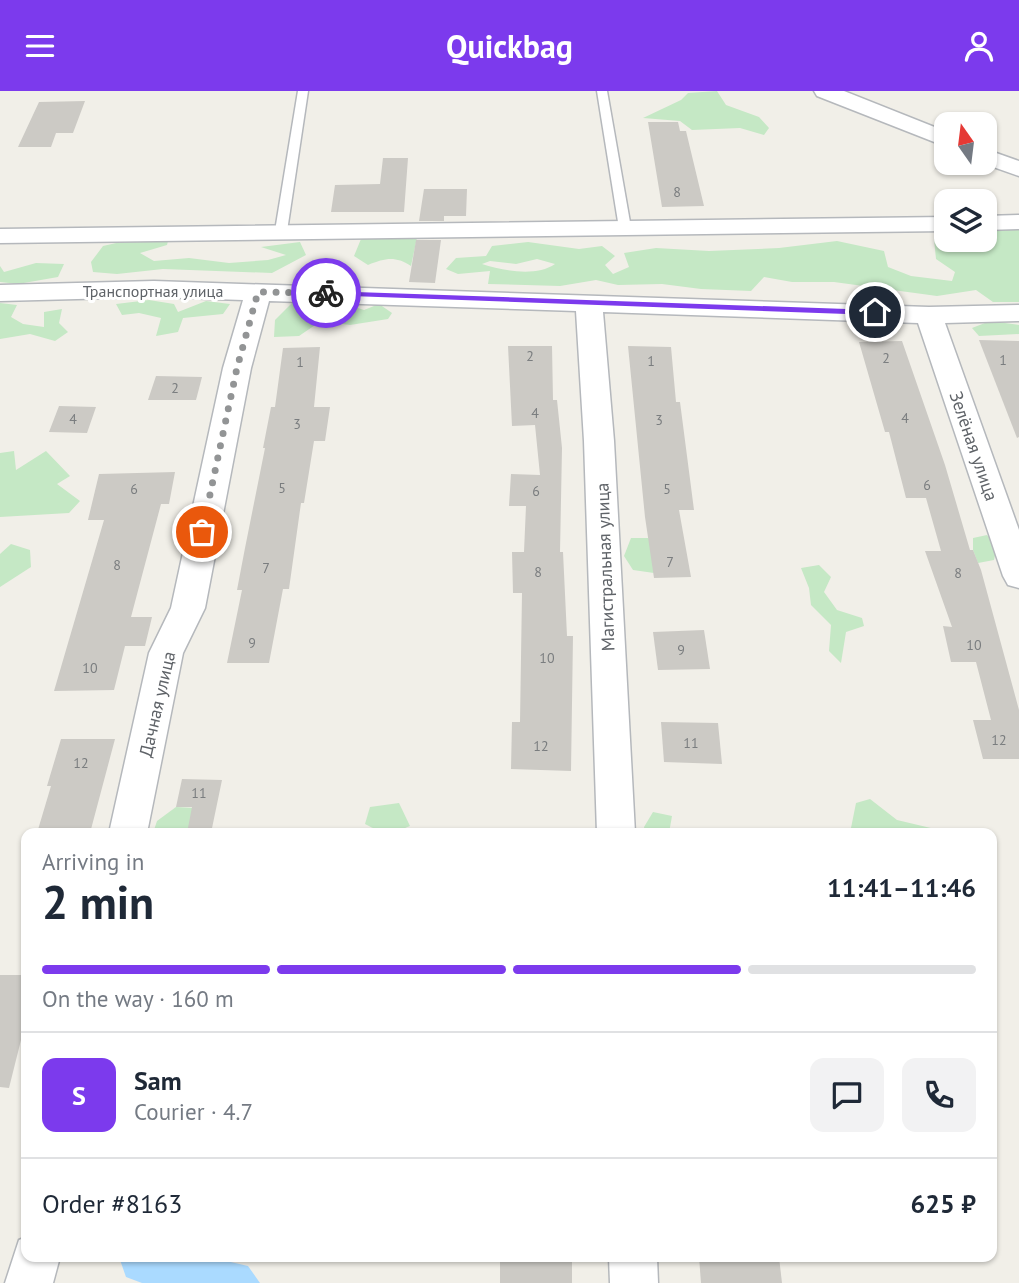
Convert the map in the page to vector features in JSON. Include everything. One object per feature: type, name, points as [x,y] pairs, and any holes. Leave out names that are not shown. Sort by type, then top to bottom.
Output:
[{"type":"street","points":[[825,91],[934,135]]},
{"type":"street","points":[[998,161],[1019,169]]},
{"type":"street","points":[[997,223],[1019,222]]},
{"type":"street","points":[[0,236],[934,224]]},
{"type":"street","name":"Транспортная улица","points":[[0,293],[154,289],[929,315],[1019,313]]},
{"type":"street","name":"Дачная улица","points":[[129,828],[166,653],[188,608],[234,380],[258,292]]},
{"type":"street","name":"Магистральная улица","points":[[589,302],[599,441],[616,828]]},
{"type":"street","name":"Зелёная улица","points":[[929,315],[1019,576]]},
{"type":"street","points":[[29,1283],[35,1262]]},
{"type":"street","points":[[633,1262],[634,1283]]},
{"type":"lane","points":[[281,231],[303,91]]},
{"type":"lane","points":[[602,91],[625,228]]},
{"type":"green space","points":[[717,91],[726,105],[759,117],[769,128],[764,135],[740,128],[692,130],[680,121],[643,118],[681,100],[688,93]]},
{"type":"green space","points":[[997,229],[1019,229],[1019,302],[993,302],[976,290],[937,296],[834,282],[792,282],[764,277],[751,291],[662,284],[618,285],[596,280],[560,286],[488,284],[490,271],[458,274],[446,269],[456,258],[486,256],[492,246],[528,242],[579,249],[602,246],[615,256],[605,265],[613,274],[629,267],[624,253],[656,248],[709,251],[779,248],[837,241],[884,251],[888,267],[911,276],[952,281],[955,272],[936,259],[935,252],[997,252]],"holes":[[[537,259],[555,264],[529,272],[510,271],[482,264],[490,261],[516,264]]]},
{"type":"green space","points":[[382,232],[418,233],[411,266],[390,259],[368,265],[354,256],[361,239]]},
{"type":"green space","points":[[125,241],[168,241],[167,245],[140,253],[154,261],[189,258],[229,263],[268,260],[286,255],[261,247],[300,242],[306,255],[272,273],[163,269],[117,274],[93,272],[91,262],[103,246]]},
{"type":"green space","points":[[36,263],[64,264],[58,277],[18,284],[0,282],[0,266],[4,272]]},
{"type":"green space","points":[[149,300],[174,304],[178,312],[206,301],[230,304],[223,314],[183,318],[178,332],[156,336],[161,318],[139,313],[122,315],[116,304]]},
{"type":"green space","points":[[339,302],[364,310],[379,304],[392,313],[388,319],[350,325],[321,321],[299,336],[274,337],[275,320],[292,303],[309,306]]},
{"type":"green space","points":[[0,303],[17,305],[11,317],[23,324],[44,327],[44,312],[62,309],[59,323],[68,332],[55,341],[30,334],[0,339]]},
{"type":"green space","points":[[990,321],[1019,325],[1019,334],[979,336],[972,328]]},
{"type":"green space","points":[[14,451],[16,470],[46,451],[70,476],[57,484],[80,501],[69,513],[0,517],[0,453]]},
{"type":"green space","points":[[987,535],[997,547],[994,560],[978,563],[973,550],[973,538]]},
{"type":"green space","points":[[631,538],[648,538],[661,550],[654,573],[633,570],[624,556]]},
{"type":"green space","points":[[11,544],[30,550],[31,567],[0,587],[0,554]]},
{"type":"green space","points":[[819,565],[831,577],[824,592],[837,610],[862,618],[864,626],[846,632],[841,663],[829,651],[831,625],[811,605],[809,588],[801,568]]},
{"type":"green space","points":[[870,799],[897,820],[931,828],[851,828],[856,803]]},
{"type":"green space","points":[[399,803],[410,826],[373,828],[365,824],[370,807]]},
{"type":"green space","points":[[176,807],[195,808],[189,828],[155,828],[157,821]]},
{"type":"green space","points":[[653,812],[672,816],[670,828],[644,827]]},
{"type":"water","points":[[121,1262],[231,1262],[248,1266],[260,1283],[142,1283],[126,1277]]},
{"type":"building","points":[[85,101],[73,133],[56,133],[51,147],[18,147],[39,102]]},
{"type":"building","points":[[648,122],[678,122],[680,131],[686,131],[704,206],[662,207]]},
{"type":"building","points":[[383,158],[408,158],[404,212],[331,212],[335,185],[380,184]]},
{"type":"building","points":[[424,189],[467,189],[466,216],[444,216],[444,221],[419,221]]},
{"type":"building","points":[[416,240],[441,240],[435,283],[409,282]]},
{"type":"building","points":[[979,340],[1019,341],[1017,438]]},
{"type":"building","points":[[902,341],[945,465],[970,550],[973,550],[981,570],[1019,710],[1019,759],[983,759],[973,720],[991,720],[976,662],[951,662],[943,626],[952,627],[925,551],[941,551],[926,498],[906,498],[889,432],[885,432],[859,342]]},
{"type":"building","points":[[508,346],[552,346],[553,400],[557,400],[562,448],[560,552],[563,552],[567,636],[573,636],[571,771],[511,769],[512,722],[520,722],[522,593],[513,593],[512,552],[524,552],[526,506],[509,506],[511,474],[540,475],[535,425],[512,426]]},
{"type":"building","points":[[628,346],[671,347],[676,402],[680,402],[694,510],[679,510],[691,577],[654,578],[645,517]]},
{"type":"building","points":[[320,347],[314,407],[330,407],[325,441],[314,441],[304,503],[301,503],[289,589],[283,589],[269,663],[227,663],[242,590],[237,590],[271,407],[275,407],[283,348]]},
{"type":"building","points":[[156,376],[202,377],[196,400],[148,400]]},
{"type":"building","points":[[59,406],[96,407],[87,433],[49,432]]},
{"type":"building","points":[[175,472],[169,504],[161,504],[131,617],[152,617],[145,646],[125,646],[114,690],[54,691],[104,520],[88,520],[99,474]]},
{"type":"building","points":[[704,630],[710,669],[658,670],[653,632]]},
{"type":"building","points":[[661,722],[718,723],[722,764],[664,762]]},
{"type":"building","points":[[61,739],[115,739],[91,828],[38,828],[51,786],[47,786]]},
{"type":"building","points":[[182,779],[222,780],[212,828],[188,828],[192,807],[176,807]]},
{"type":"building","points":[[0,975],[21,975],[21,1040],[9,1088],[0,1087]]},
{"type":"building","points":[[500,1262],[572,1262],[572,1283],[500,1283]]},
{"type":"building","points":[[699,1262],[780,1262],[782,1283],[701,1283]]},
{"type":"way so far","points":[[202,532],[237,368],[258,292],[326,293]]},
{"type":"route","points":[[326,293],[875,312]]}]
